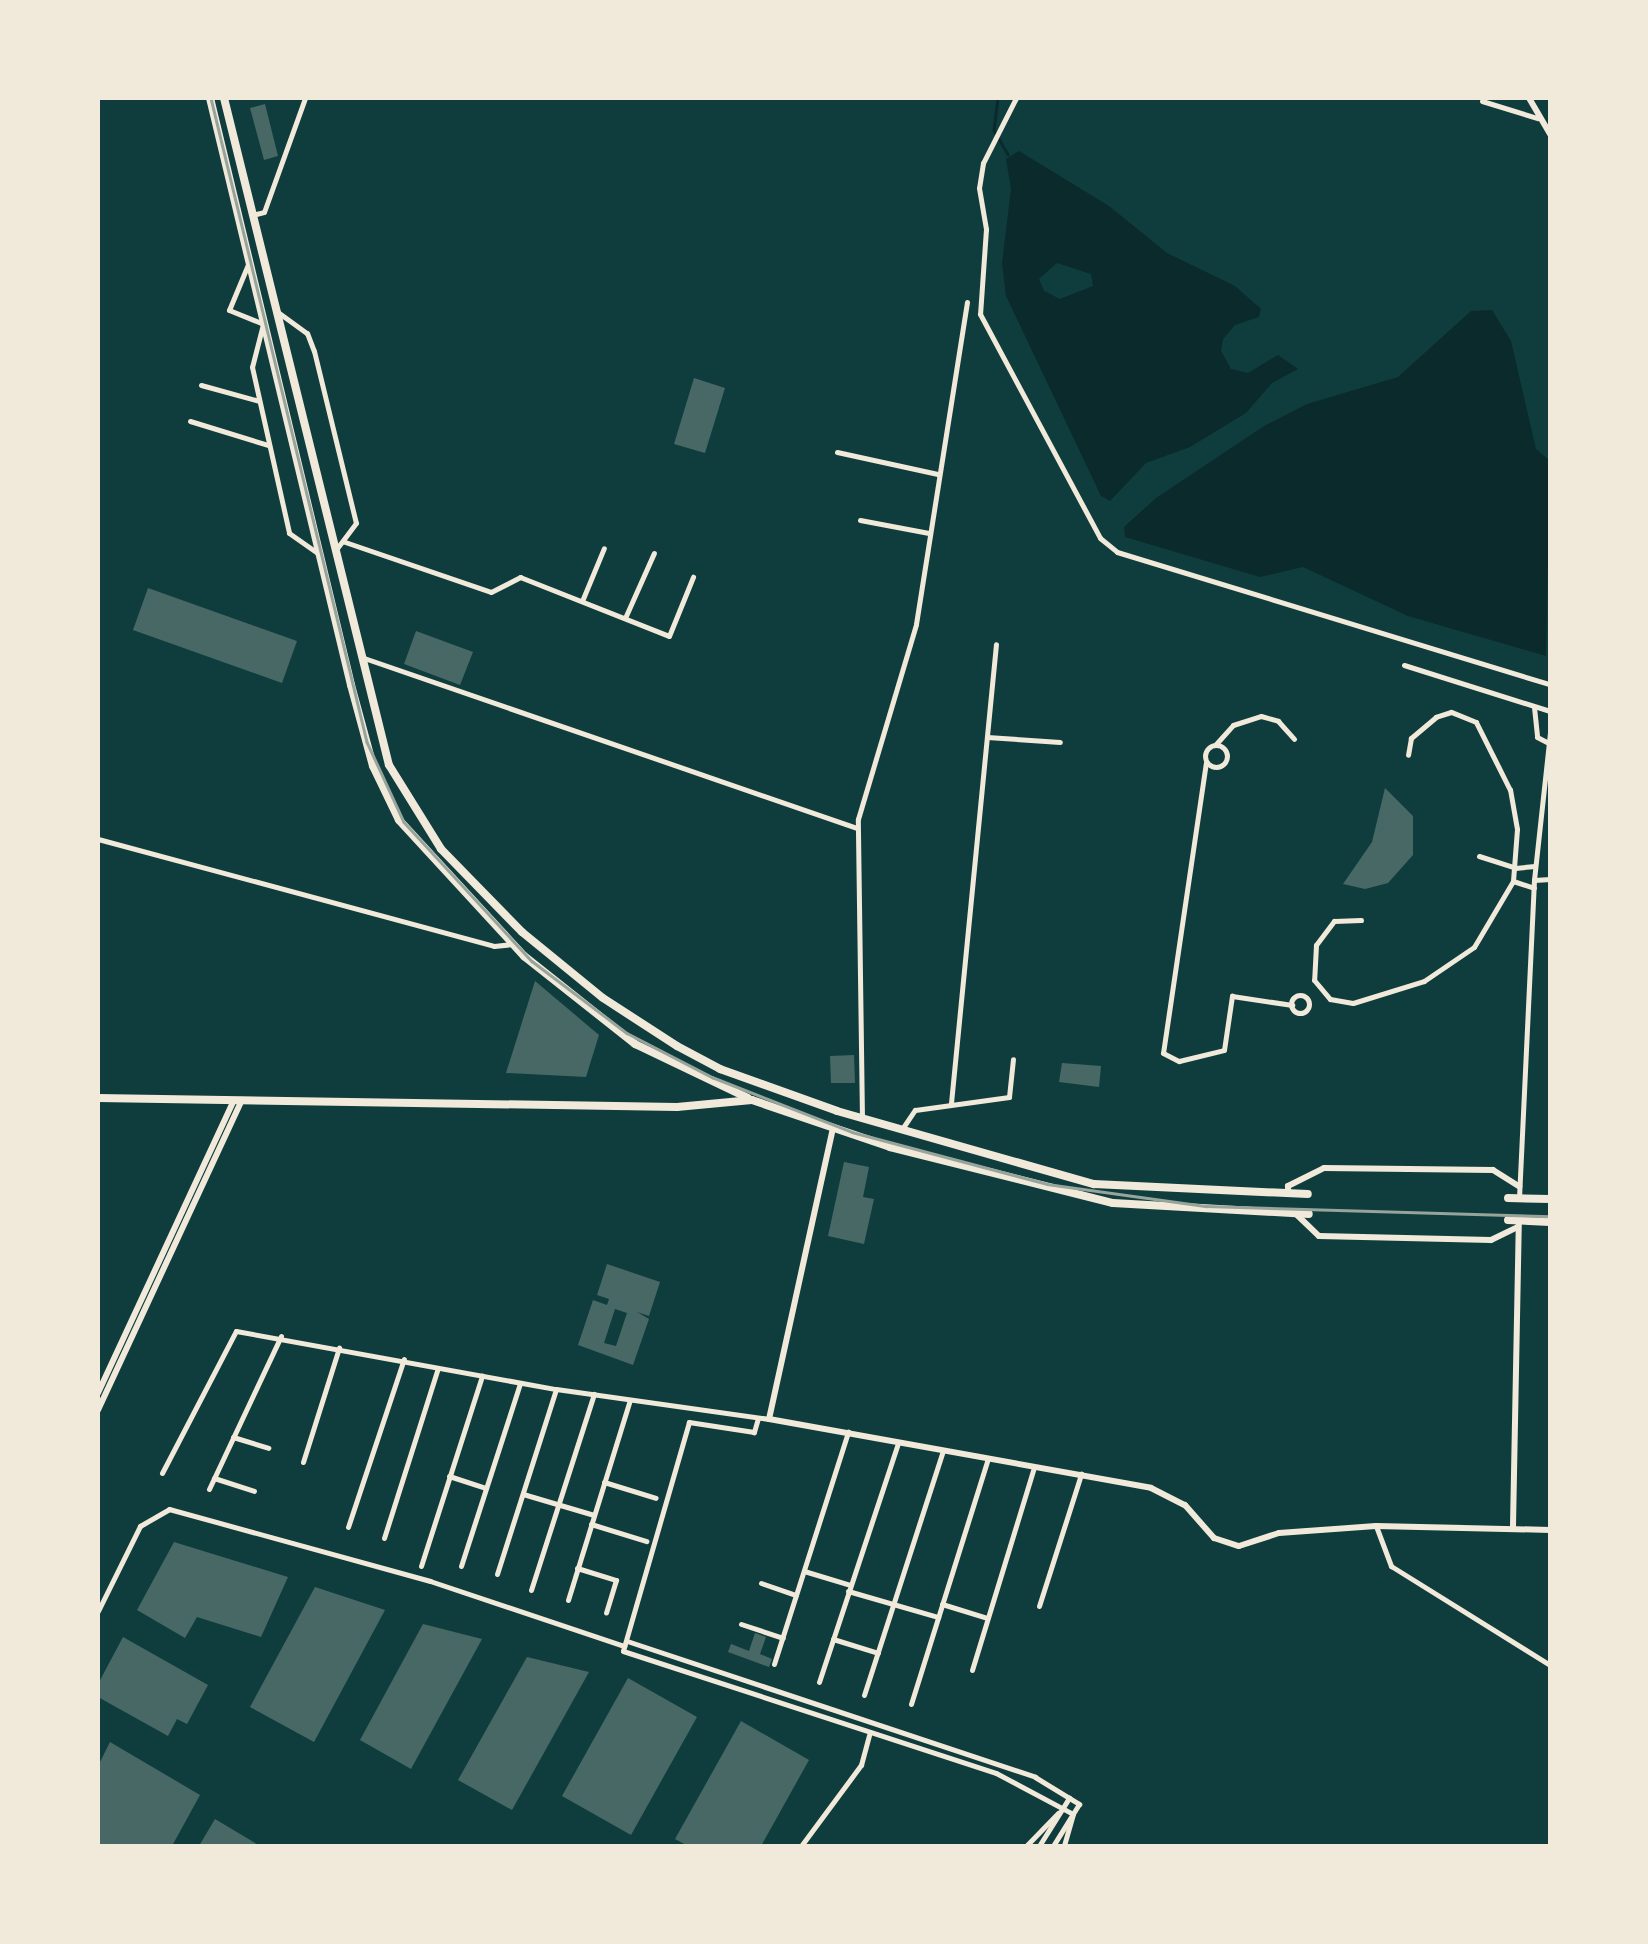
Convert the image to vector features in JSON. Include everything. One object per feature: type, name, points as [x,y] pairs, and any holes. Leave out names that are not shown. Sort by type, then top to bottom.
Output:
[{"type":"main road","points":[[210,98],[373,766],[414,840],[513,944],[634,1044],[752,1100],[833,1128],[986,1174],[1112,1203],[1309,1214]]},
{"type":"main road","points":[[224,98],[256,214],[334,551],[390,765],[442,849],[522,932],[603,998],[720,1069],[759,1085],[900,1131],[1094,1184],[1308,1194]]},
{"type":"main road","points":[[752,1100],[759,1085]]},
{"type":"main road","points":[[98,1098],[695,1104],[752,1100]]},
{"type":"main road","points":[[1508,1198],[1550,1199]]},
{"type":"main road","points":[[1508,1220],[1518,1224],[1550,1222]]},
{"type":"street","points":[[256,214],[264,212],[305,98]]},
{"type":"street","points":[[1016,98],[984,163],[979,188],[986,229],[980,314],[1100,538],[1117,552],[1550,684]]},
{"type":"street","points":[[1530,98],[1537,118],[1550,134]]},
{"type":"street","points":[[1482,101],[1537,118]]},
{"type":"street","points":[[250,261],[229,310],[263,324],[253,352],[259,401],[289,532],[319,554]]},
{"type":"street","points":[[862,1119],[857,828],[916,624],[967,302]]},
{"type":"street","points":[[279,313],[308,332],[356,523],[345,542],[334,551]]},
{"type":"street","points":[[201,385],[259,401]]},
{"type":"street","points":[[190,421],[269,444]]},
{"type":"street","points":[[838,452],[938,474]]},
{"type":"street","points":[[860,520],[929,533]]},
{"type":"street","points":[[345,542],[491,592],[520,577],[669,636],[693,576]]},
{"type":"street","points":[[582,601],[604,548]]},
{"type":"street","points":[[625,618],[654,553]]},
{"type":"street","points":[[950,1103],[996,644]]},
{"type":"street","points":[[361,658],[400,666],[857,828]]},
{"type":"street","points":[[1404,665],[1550,710]]},
{"type":"street","points":[[1534,707],[1537,737],[1549,743]]},
{"type":"street","points":[[1294,740],[1278,721],[1261,716],[1232,725],[1216,744],[1207,748],[1163,1053],[1179,1062],[1224,1050],[1232,996],[1292,1004],[1301,1013],[1308,1002],[1327,997],[1353,1002],[1424,981],[1474,947],[1513,881],[1510,790],[1476,722],[1450,712],[1436,717],[1412,738],[1408,755]]},
{"type":"street","points":[[1519,1198],[1535,866],[1550,732]]},
{"type":"street","points":[[987,737],[1060,742]]},
{"type":"street","points":[[1206,762],[1224,763],[1227,753],[1216,744]]},
{"type":"street","points":[[98,839],[494,946],[513,944]]},
{"type":"street","points":[[1479,856],[1514,868],[1535,866]]},
{"type":"street","points":[[1513,881],[1534,884],[1550,879]]},
{"type":"street","points":[[1327,997],[1310,966],[1316,945],[1334,922],[1361,920]]},
{"type":"street","points":[[1292,1004],[1298,996],[1308,1002]]},
{"type":"street","points":[[900,1131],[915,1110],[1009,1097],[1013,1059]]},
{"type":"street","points":[[98,1393],[238,1100]]},
{"type":"street","points":[[98,1410],[238,1100]]},
{"type":"street","points":[[769,1418],[833,1128]]},
{"type":"street","points":[[1288,1194],[1288,1186],[1324,1168],[1492,1170],[1519,1186]]},
{"type":"street","points":[[1295,1213],[1318,1236],[1492,1240],[1518,1224]]},
{"type":"street","points":[[1513,1526],[1518,1224]]},
{"type":"street","points":[[162,1473],[236,1330],[520,1383],[769,1418],[1035,1464],[1168,1494],[1214,1538],[1230,1545],[1253,1545],[1279,1533],[1376,1526],[1513,1526],[1550,1530]]},
{"type":"street","points":[[209,1489],[281,1336]]},
{"type":"street","points":[[303,1462],[339,1348]]},
{"type":"street","points":[[348,1527],[404,1359]]},
{"type":"street","points":[[384,1538],[438,1368]]},
{"type":"street","points":[[420,1566],[482,1376]]},
{"type":"street","points":[[461,1566],[520,1383]]},
{"type":"street","points":[[497,1574],[556,1389]]},
{"type":"street","points":[[531,1590],[594,1394]]},
{"type":"street","points":[[568,1600],[630,1400]]},
{"type":"street","points":[[624,1646],[689,1422],[754,1432],[758,1418]]},
{"type":"street","points":[[774,1664],[848,1432]]},
{"type":"street","points":[[233,1437],[268,1448]]},
{"type":"street","points":[[819,1682],[899,1440]]},
{"type":"street","points":[[864,1695],[944,1448]]},
{"type":"street","points":[[911,1704],[989,1456]]},
{"type":"street","points":[[972,1670],[1035,1464]]},
{"type":"street","points":[[1039,1606],[1081,1474]]},
{"type":"street","points":[[449,1476],[486,1488]]},
{"type":"street","points":[[214,1478],[254,1491]]},
{"type":"street","points":[[604,1482],[656,1498]]},
{"type":"street","points":[[522,1494],[594,1515]]},
{"type":"street","points":[[98,1611],[140,1526],[169,1509],[430,1581],[624,1646],[869,1734],[996,1773],[1073,1814]]},
{"type":"street","points":[[591,1524],[646,1541]]},
{"type":"street","points":[[1376,1526],[1391,1566],[1550,1666]]},
{"type":"street","points":[[578,1568],[616,1580],[606,1612]]},
{"type":"street","points":[[804,1571],[938,1616]]},
{"type":"street","points":[[760,1584],[796,1595]]},
{"type":"street","points":[[942,1604],[988,1618]]},
{"type":"street","points":[[741,1624],[783,1638]]},
{"type":"street","points":[[833,1639],[878,1653]]},
{"type":"street","points":[[624,1646],[1000,1762],[1079,1804],[1053,1846]]},
{"type":"street","points":[[801,1846],[861,1765],[869,1734]]},
{"type":"street","points":[[1039,1846],[1069,1798]]},
{"type":"street","points":[[1026,1846],[1063,1808]]},
{"type":"street","points":[[1064,1846],[1073,1814]]},
{"type":"water","points":[[1019,151],[1109,206],[1167,253],[1235,286],[1261,309],[1259,317],[1235,325],[1223,339],[1221,351],[1231,369],[1248,373],[1278,355],[1298,369],[1272,383],[1246,413],[1190,447],[1146,463],[1110,501],[1101,496],[1006,296],[1002,263],[1011,189],[1006,159]],"holes":[[[1057,263],[1091,274],[1093,286],[1060,299],[1044,291],[1039,279]]]},
{"type":"water","points":[[1492,310],[1511,341],[1536,449],[1550,461],[1546,656],[1408,616],[1303,567],[1260,577],[1125,537],[1124,527],[1156,498],[1264,426],[1307,404],[1398,377],[1471,311]]},
{"type":"building","points":[[265,104],[278,156],[264,160],[250,108]]},
{"type":"building","points":[[694,378],[725,388],[705,453],[674,444]]},
{"type":"building","points":[[148,588],[297,641],[282,683],[133,630]]},
{"type":"building","points":[[416,631],[473,652],[460,685],[404,664]]},
{"type":"building","points":[[1385,788],[1413,816],[1413,855],[1388,883],[1365,889],[1343,884],[1372,842]]},
{"type":"building","points":[[535,981],[599,1035],[586,1077],[506,1073]]},
{"type":"building","points":[[854,1055],[855,1083],[831,1083],[830,1056]]},
{"type":"building","points":[[1062,1063],[1101,1066],[1099,1087],[1059,1082]]},
{"type":"building","points":[[844,1162],[869,1167],[863,1197],[874,1199],[864,1244],[828,1236]]},
{"type":"building","points":[[607,1264],[660,1282],[649,1316],[637,1312],[649,1319],[633,1365],[578,1345],[593,1300],[607,1305],[609,1299],[597,1295]],"holes":[[[615,1309],[627,1313],[616,1346],[604,1343]]]},
{"type":"building","points":[[174,1542],[288,1577],[261,1637],[197,1617],[185,1638],[137,1610]]},
{"type":"building","points":[[315,1587],[385,1610],[314,1742],[250,1707]]},
{"type":"building","points":[[423,1624],[482,1639],[411,1769],[360,1740]]},
{"type":"building","points":[[755,1633],[766,1637],[760,1654],[772,1659],[769,1667],[728,1652],[731,1644],[749,1651]]},
{"type":"building","points":[[123,1637],[208,1685],[187,1724],[177,1719],[168,1736],[98,1697],[98,1684]]},
{"type":"building","points":[[527,1657],[589,1672],[512,1810],[458,1780]]},
{"type":"building","points":[[628,1678],[697,1717],[631,1835],[562,1796]]},
{"type":"building","points":[[741,1721],[809,1760],[761,1846],[688,1846],[675,1839]]},
{"type":"building","points":[[110,1742],[200,1795],[172,1846],[98,1846],[98,1766]]},
{"type":"building","points":[[215,1819],[260,1846],[199,1846]]},
{"type":"waterway","points":[[998,98],[994,130],[1008,154]]},
{"type":"railway","points":[[211,98],[367,742],[404,822],[532,961],[627,1033],[712,1077],[852,1132],[1047,1184],[1206,1206],[1550,1216]]}]
